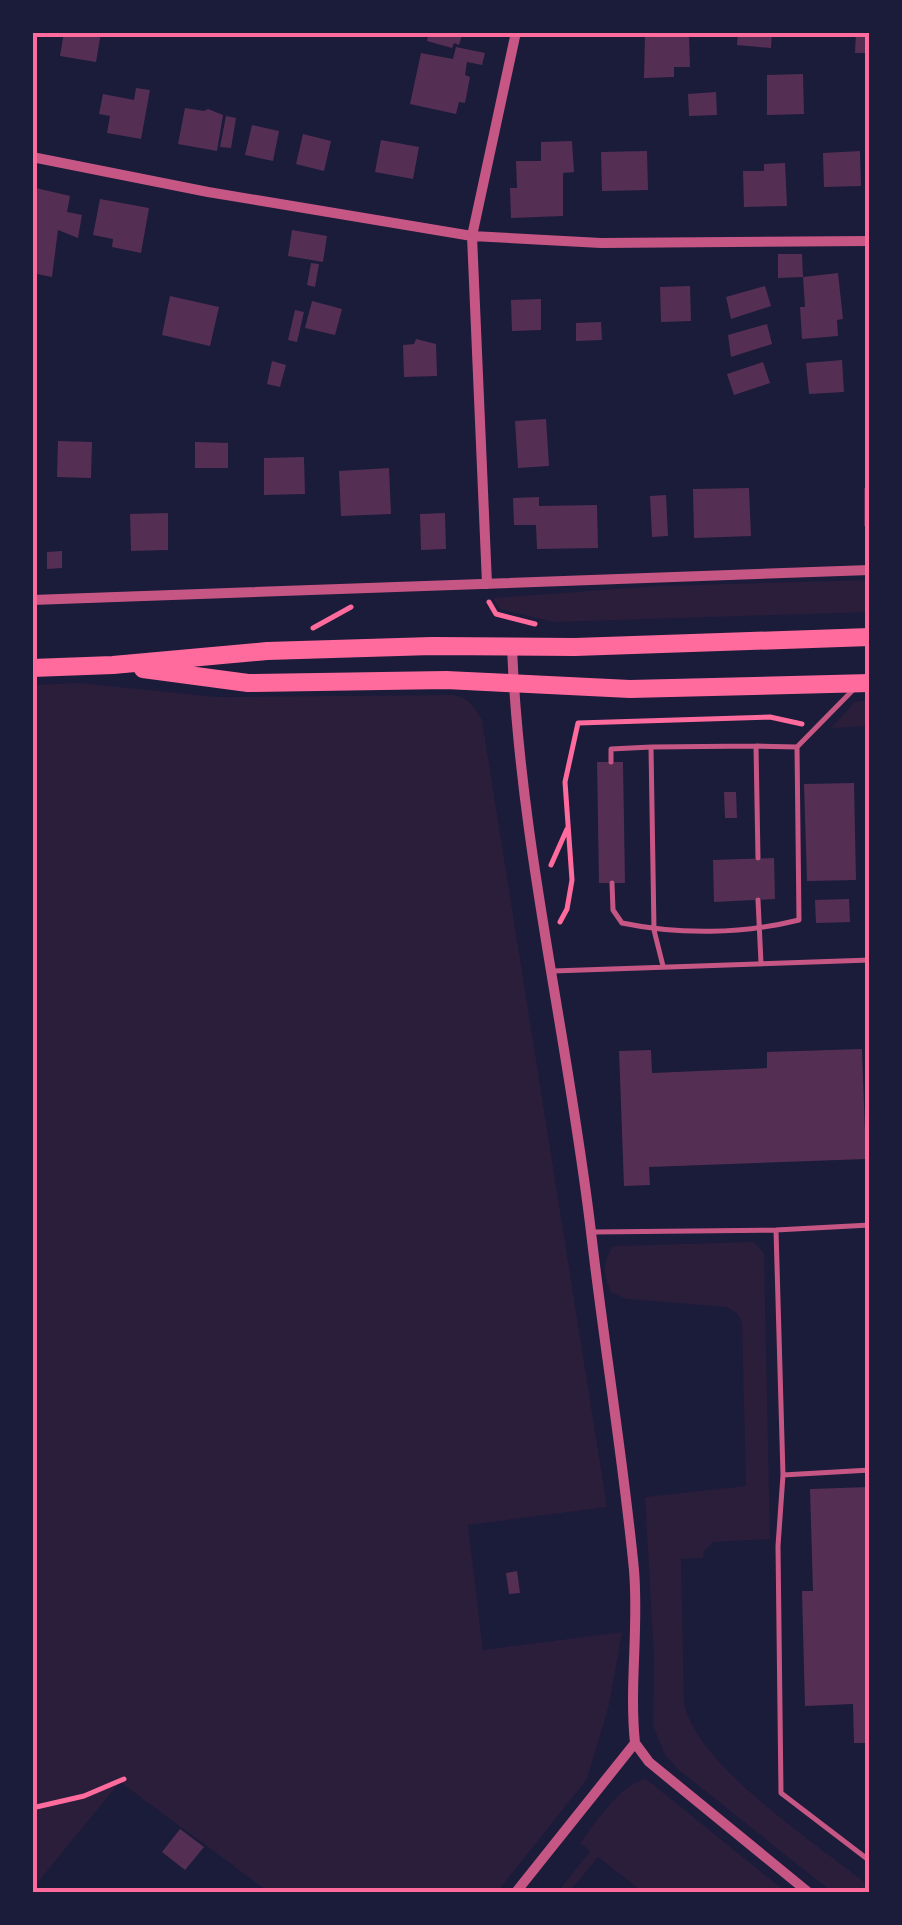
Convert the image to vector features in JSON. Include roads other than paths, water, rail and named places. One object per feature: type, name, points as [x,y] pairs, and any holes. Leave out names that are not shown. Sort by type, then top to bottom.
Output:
[{"type":"main road","points":[[32,668],[113,666],[256,652],[870,638]]},
{"type":"main road","points":[[113,666],[248,682],[446,680],[630,689],[864,684]]},
{"type":"street","points":[[487,584],[472,236],[516,32]]},
{"type":"street","points":[[32,157],[208,192],[472,236],[601,244],[870,241]]},
{"type":"street","points":[[32,600],[870,570]]},
{"type":"street","points":[[512,648],[539,890],[634,1567],[638,1623],[632,1711],[635,1743],[649,1762],[808,1892]]},
{"type":"street","points":[[516,1892],[635,1743]]},
{"type":"lane","points":[[612,883],[613,910],[622,923],[654,930],[759,930],[800,920],[797,747],[864,684]]},
{"type":"lane","points":[[756,746],[758,858]]},
{"type":"lane","points":[[651,747],[654,930],[663,966]]},
{"type":"lane","points":[[611,762],[611,749],[797,747]]},
{"type":"lane","points":[[758,900],[761,963]]},
{"type":"lane","points":[[551,970],[870,960]]},
{"type":"lane","points":[[590,1232],[870,1225]]},
{"type":"lane","points":[[776,1230],[783,1475],[778,1546],[780,1792],[870,1861]]},
{"type":"lane","points":[[783,1475],[870,1470]]}]
